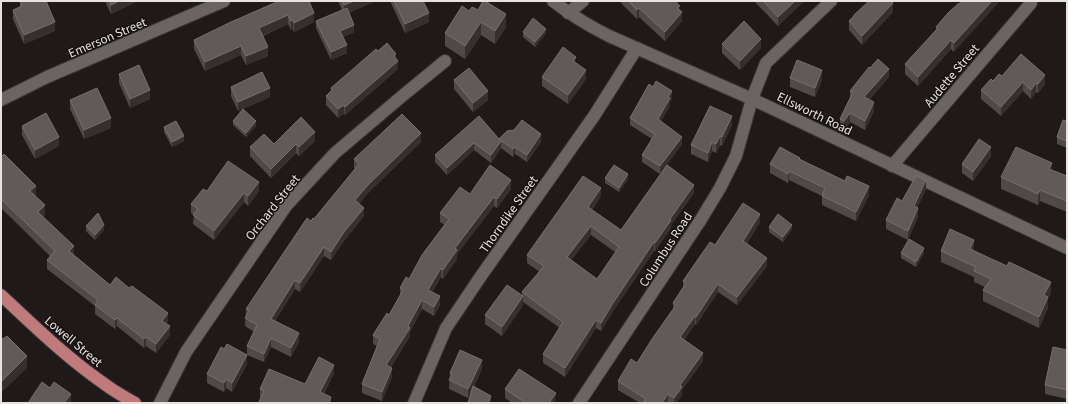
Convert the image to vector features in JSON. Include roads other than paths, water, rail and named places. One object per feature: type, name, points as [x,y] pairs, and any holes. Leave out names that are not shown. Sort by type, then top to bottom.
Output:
[{"type":"main road","name":"Lowell Street","points":[[1,295],[71,358],[106,385],[135,403]]},
{"type":"street","name":"Emerson Street","points":[[1,100],[47,77],[224,1]]},
{"type":"street","name":"Ellsworth Road","points":[[553,1],[568,14],[588,25],[752,99],[1067,248]]},
{"type":"street","points":[[568,14],[583,1]]},
{"type":"street","name":"Columbus Road","points":[[579,403],[692,233],[720,188],[736,156],[752,99],[766,63],[831,1]]},
{"type":"street","name":"Audette Street","points":[[892,166],[1031,2]]},
{"type":"street","name":"Thorndike Street","points":[[414,403],[446,328],[594,116],[637,48]]},
{"type":"street","name":"Orchard Street","points":[[160,403],[186,352],[286,206],[336,153],[379,115],[445,62]]}]
